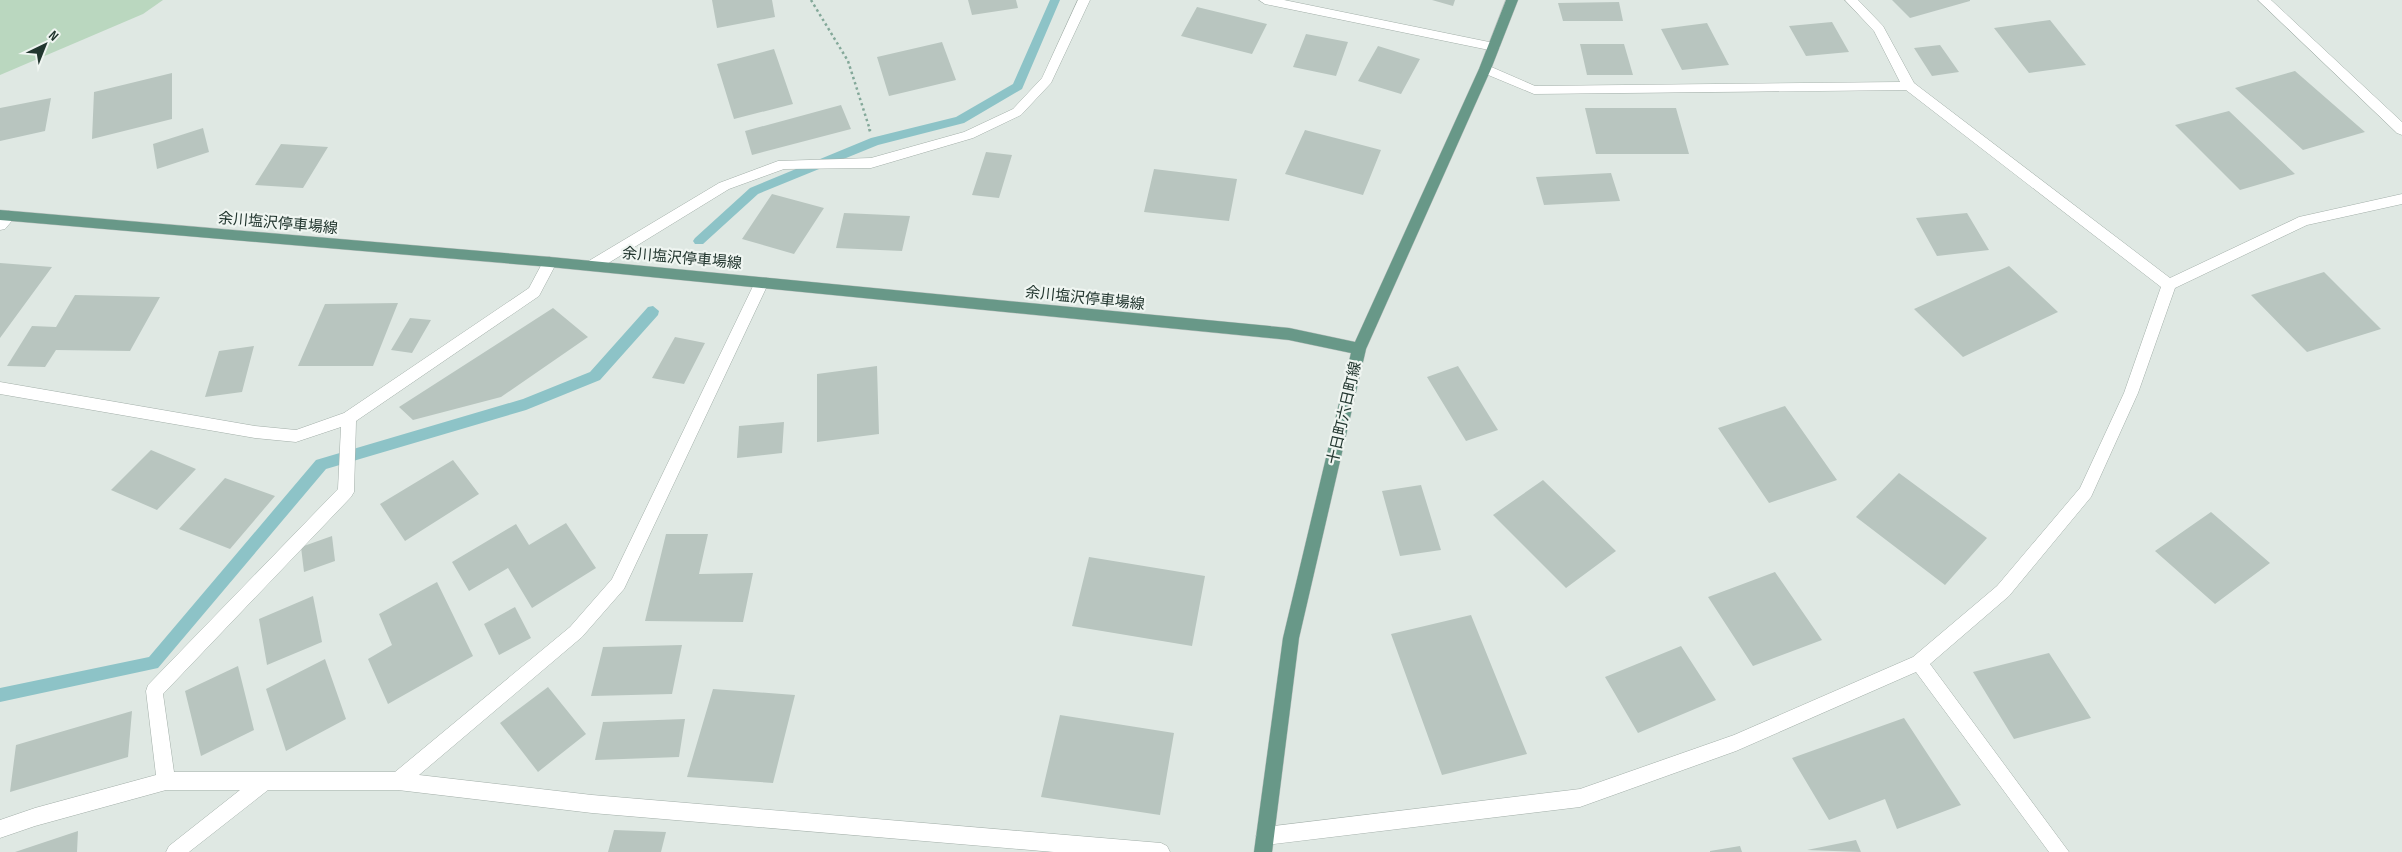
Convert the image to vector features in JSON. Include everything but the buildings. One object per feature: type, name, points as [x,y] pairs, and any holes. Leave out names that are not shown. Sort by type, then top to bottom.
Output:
[{"type":"main road","name":"十日町六日町線","points":[[1264,844],[1291,638],[1359,349],[1486,69],[1512,0]]},
{"type":"main road","name":"余川塩沢停車場線","points":[[3,218],[550,262],[762,282],[1289,334],[1359,349]]},
{"type":"street","points":[[592,266],[724,186],[783,164],[871,163],[968,136],[1017,112],[1046,80],[1084,0]]},
{"type":"street","points":[[1266,0],[1494,47]]},
{"type":"street","points":[[1851,0],[1878,29],[1909,86],[2169,285]]},
{"type":"street","points":[[2264,0],[2402,130]]},
{"type":"street","points":[[1486,69],[1534,90],[1909,86]]},
{"type":"street","points":[[1264,844],[1580,798],[1736,743],[1919,662],[2003,591],[2086,492],[2131,393],[2169,285],[2304,221],[2402,199]]},
{"type":"street","points":[[0,388],[255,432],[296,436],[349,418],[534,292],[550,262]]},
{"type":"street","points":[[398,781],[576,632],[618,584],[762,282]]},
{"type":"street","points":[[166,781],[154,691],[346,492],[349,418]]},
{"type":"street","points":[[1919,662],[2060,852]]},
{"type":"street","points":[[174,852],[265,780]]},
{"type":"street","points":[[0,830],[34,817],[166,781],[398,781],[592,804],[1161,852]]},
{"type":"path","points":[[812,0],[848,61],[870,130],[861,133]]},
{"type":"green space","points":[[0,0],[163,0],[143,14],[0,75]]},
{"type":"waterway","points":[[699,241],[754,191],[875,141],[960,120],[1018,86],[1055,0]]},
{"type":"waterway","points":[[0,695],[153,663],[321,464],[526,404],[595,376],[653,311]]}]
